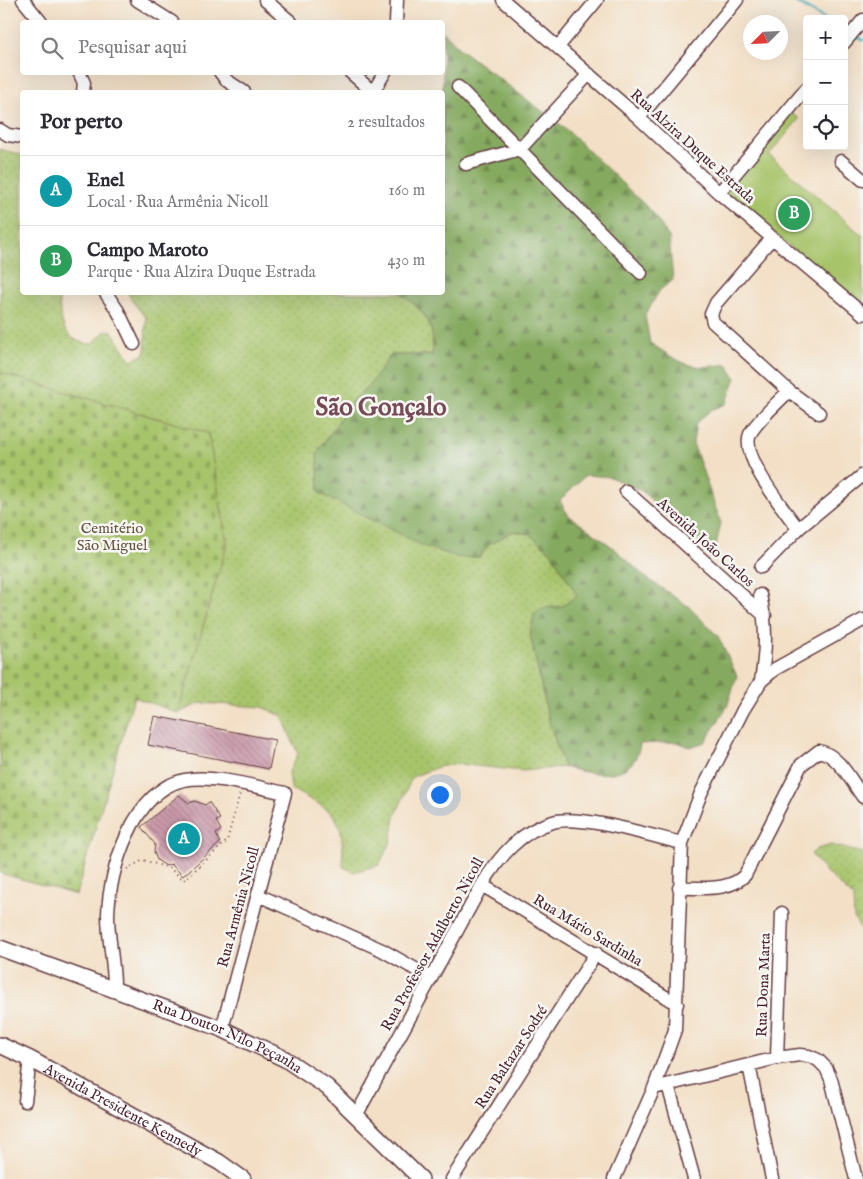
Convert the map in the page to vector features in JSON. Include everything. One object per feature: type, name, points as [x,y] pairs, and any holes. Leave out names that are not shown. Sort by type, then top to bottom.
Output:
[{"type":"main road","name":"Rua Doutor Nilo Peçanha","points":[[0,948],[222,1030],[285,1058],[327,1087],[357,1114],[421,1179]]},
{"type":"main road","name":"Avenida Presidente Kennedy","points":[[0,1045],[30,1059],[219,1162],[243,1179]]},
{"type":"street","points":[[23,0],[38,20]]},
{"type":"street","points":[[137,0],[169,20]]},
{"type":"street","points":[[265,0],[289,20]]},
{"type":"street","points":[[396,20],[397,0]]},
{"type":"street","name":"Rua Alzira Duque Estrada","points":[[503,0],[639,118],[719,192],[863,314]]},
{"type":"street","points":[[558,47],[597,0]]},
{"type":"street","points":[[639,118],[737,0]]},
{"type":"street","points":[[848,38],[860,23]]},
{"type":"street","points":[[466,164],[520,149],[589,74]]},
{"type":"street","points":[[80,75],[84,83],[83,90]]},
{"type":"street","points":[[222,75],[226,80],[241,90]]},
{"type":"street","points":[[353,75],[371,90]]},
{"type":"street","points":[[374,90],[383,75]]},
{"type":"street","points":[[458,87],[641,273]]},
{"type":"street","points":[[719,192],[803,93]]},
{"type":"street","points":[[0,130],[8,135],[20,136]]},
{"type":"street","points":[[841,161],[863,180]]},
{"type":"street","points":[[772,238],[716,303],[712,314],[713,322],[788,391],[819,413]]},
{"type":"street","points":[[107,295],[118,311],[134,344]]},
{"type":"street","points":[[788,391],[752,431],[750,443],[759,473],[798,529]]},
{"type":"street","points":[[761,566],[798,529],[863,475]]},
{"type":"street","name":"Avenida João Carlos","points":[[626,491],[765,616]]},
{"type":"street","points":[[760,595],[765,616],[767,644],[762,681]]},
{"type":"street","points":[[615,1178],[654,1088],[675,1030],[682,843],[701,793],[743,710],[762,681],[775,669],[863,620]]},
{"type":"street","points":[[679,888],[720,887],[740,881],[745,875],[801,765],[819,751],[829,753],[863,797]]},
{"type":"street","points":[[114,991],[108,914],[114,876],[132,823],[147,803],[165,789],[183,780],[203,779],[242,784]]},
{"type":"street","name":"Rua Armênia Nicoll","points":[[222,1030],[285,793],[242,784]]},
{"type":"street","name":"Rua Professor Adalberto Nicoll","points":[[357,1114],[482,884],[500,857],[515,842],[553,821],[577,820],[682,843]]},
{"type":"street","name":"Rua Mário Sardinha","points":[[482,884],[677,1004]]},
{"type":"street","points":[[258,895],[382,950],[431,978]]},
{"type":"street","name":"Rua Dona Marta","points":[[777,1058],[782,913]]},
{"type":"street","name":"Rua Baltazar Sodré","points":[[452,1179],[596,954]]},
{"type":"street","points":[[654,1088],[777,1058],[809,1056],[818,1060],[826,1068],[831,1079],[856,1179]]},
{"type":"street","points":[[25,1101],[30,1059]]},
{"type":"street","points":[[749,1065],[772,1179]]},
{"type":"street","points":[[668,1085],[694,1179]]},
{"type":"path","points":[[114,876],[143,860],[169,868],[184,880],[227,841],[242,784]]},
{"type":"green space","points":[[445,33],[460,49],[566,129],[652,212],[669,237],[673,280],[660,290],[645,315],[650,343],[686,364],[714,366],[727,364],[736,378],[726,404],[711,410],[696,423],[693,443],[721,523],[714,554],[686,533],[642,491],[610,477],[586,475],[560,501],[568,515],[614,548],[645,577],[688,606],[718,636],[737,676],[727,707],[705,742],[690,747],[677,742],[640,744],[636,757],[630,765],[621,771],[599,774],[564,767],[549,722],[530,634],[534,614],[544,608],[563,606],[577,595],[551,552],[529,534],[513,531],[487,546],[480,557],[461,558],[425,547],[319,493],[317,453],[352,401],[367,388],[391,355],[432,355],[433,344],[430,326],[422,312],[402,295],[445,295],[445,90],[443,90],[443,75],[445,75]]},
{"type":"green space","points":[[790,112],[799,119],[769,155],[863,236],[863,308],[725,192]]},
{"type":"green space","points":[[0,149],[20,154],[20,295],[58,295],[64,327],[68,334],[81,342],[92,344],[104,332],[111,330],[131,360],[145,354],[146,318],[129,295],[402,295],[422,312],[430,327],[433,344],[432,355],[391,355],[367,388],[352,401],[317,453],[364,517],[480,557],[487,546],[513,531],[529,534],[551,552],[577,595],[563,606],[544,608],[530,634],[549,722],[564,767],[522,771],[458,764],[438,767],[412,777],[395,817],[391,842],[379,865],[354,872],[343,867],[341,835],[339,825],[334,817],[319,804],[291,789],[289,772],[298,754],[282,716],[262,707],[201,703],[178,713],[227,543],[208,433],[0,373]]},
{"type":"green space","name":"Cemitério São Miguel","points":[[0,373],[208,433],[227,543],[178,713],[134,697],[76,895],[0,873]]},
{"type":"green space","points":[[831,845],[863,853],[863,934],[854,918],[853,897],[825,871],[811,854],[817,849]]},
{"type":"building","points":[[154,716],[275,740],[269,769],[148,745]]},
{"type":"building","points":[[179,795],[189,803],[195,801],[205,805],[209,802],[220,819],[216,821],[221,830],[216,834],[220,843],[183,876],[171,864],[166,866],[157,860],[154,852],[155,844],[141,827]]},
{"type":"waterway","points":[[792,0],[818,15]]},
{"type":"waterway","points":[[855,36],[863,40]]},
{"type":"place","name":"Campo Maroto","points":[[794,214]]},
{"type":"place","name":"Enel","points":[[184,839]]},
{"type":"district","name":"São Gonçalo","points":[[381,406]]}]
